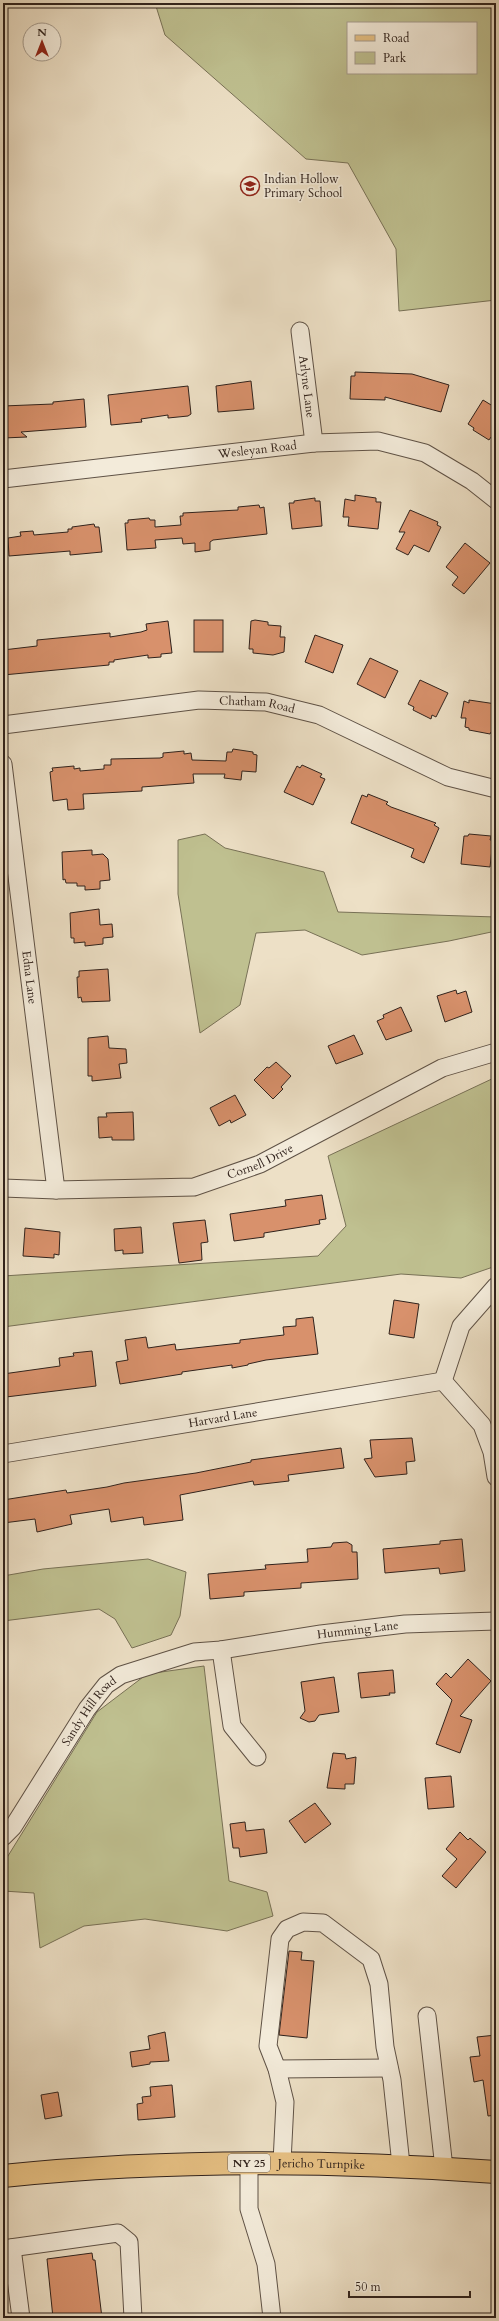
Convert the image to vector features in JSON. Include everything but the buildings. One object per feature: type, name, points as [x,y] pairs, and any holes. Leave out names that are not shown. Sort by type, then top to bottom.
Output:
[{"type":"main road","name":"Jericho Turnpike","points":[[3,2176],[120,2167],[282,2162],[401,2165],[496,2172]]},
{"type":"street","name":"Arlyne Lane","points":[[300,331],[314,443]]},
{"type":"street","name":"Wesleyan Road","points":[[3,479],[314,443],[378,440],[425,453],[472,481],[496,500]]},
{"type":"street","name":"Chatham Road","points":[[3,725],[199,700],[266,702],[319,716],[448,777],[496,789]]},
{"type":"street","name":"Edna Lane","points":[[3,764],[56,1190]]},
{"type":"street","name":"Cornell Drive","points":[[3,1188],[56,1190],[194,1186],[260,1164],[442,1068],[496,1052]]},
{"type":"street","points":[[496,1286],[461,1326],[443,1381],[482,1425],[492,1452],[496,1478]]},
{"type":"street","name":"Harvard Lane","points":[[3,1454],[443,1381]]},
{"type":"street","name":"Humming Lane","points":[[221,1650],[321,1634],[405,1624],[496,1621]]},
{"type":"street","points":[[221,1650],[232,1726],[257,1757]]},
{"type":"street","name":"Sandy Hill Road","points":[[3,1837],[13,1827],[87,1709],[106,1685],[121,1675],[140,1667],[194,1652],[221,1650]]},
{"type":"street","points":[[282,2162],[285,2102],[277,2069],[268,2046],[280,1939],[287,1929],[303,1922],[323,1922],[371,1959],[379,1984],[385,2047],[401,2165]]},
{"type":"street","points":[[426,2016],[444,2168]]},
{"type":"street","points":[[277,2069],[389,2068]]},
{"type":"street","points":[[249,2163],[249,2209],[266,2264],[272,2318]]},
{"type":"street","points":[[21,2318],[7,2248],[118,2233],[129,2242],[133,2318]]},
{"type":"green space","points":[[155,3],[496,3],[496,300],[399,311],[396,249],[348,163],[306,159],[165,35]]},
{"type":"green space","points":[[205,834],[225,848],[324,872],[338,912],[496,917],[496,931],[449,941],[362,955],[305,930],[256,933],[240,1005],[200,1033],[178,894],[178,840]]},
{"type":"green space","points":[[496,1077],[496,1266],[461,1278],[401,1274],[3,1327],[3,1276],[318,1256],[346,1226],[328,1156]]},
{"type":"green space","points":[[148,1559],[186,1572],[180,1616],[171,1635],[132,1648],[115,1619],[99,1609],[3,1621],[3,1576],[43,1569]]},
{"type":"green space","points":[[204,1666],[229,1881],[267,1892],[273,1916],[227,1931],[145,1919],[84,1926],[40,1948],[34,1893],[3,1891],[3,1864],[97,1712],[147,1674]]},
{"type":"place","name":"Indian Hollow Primary School","points":[[250,186]]}]
